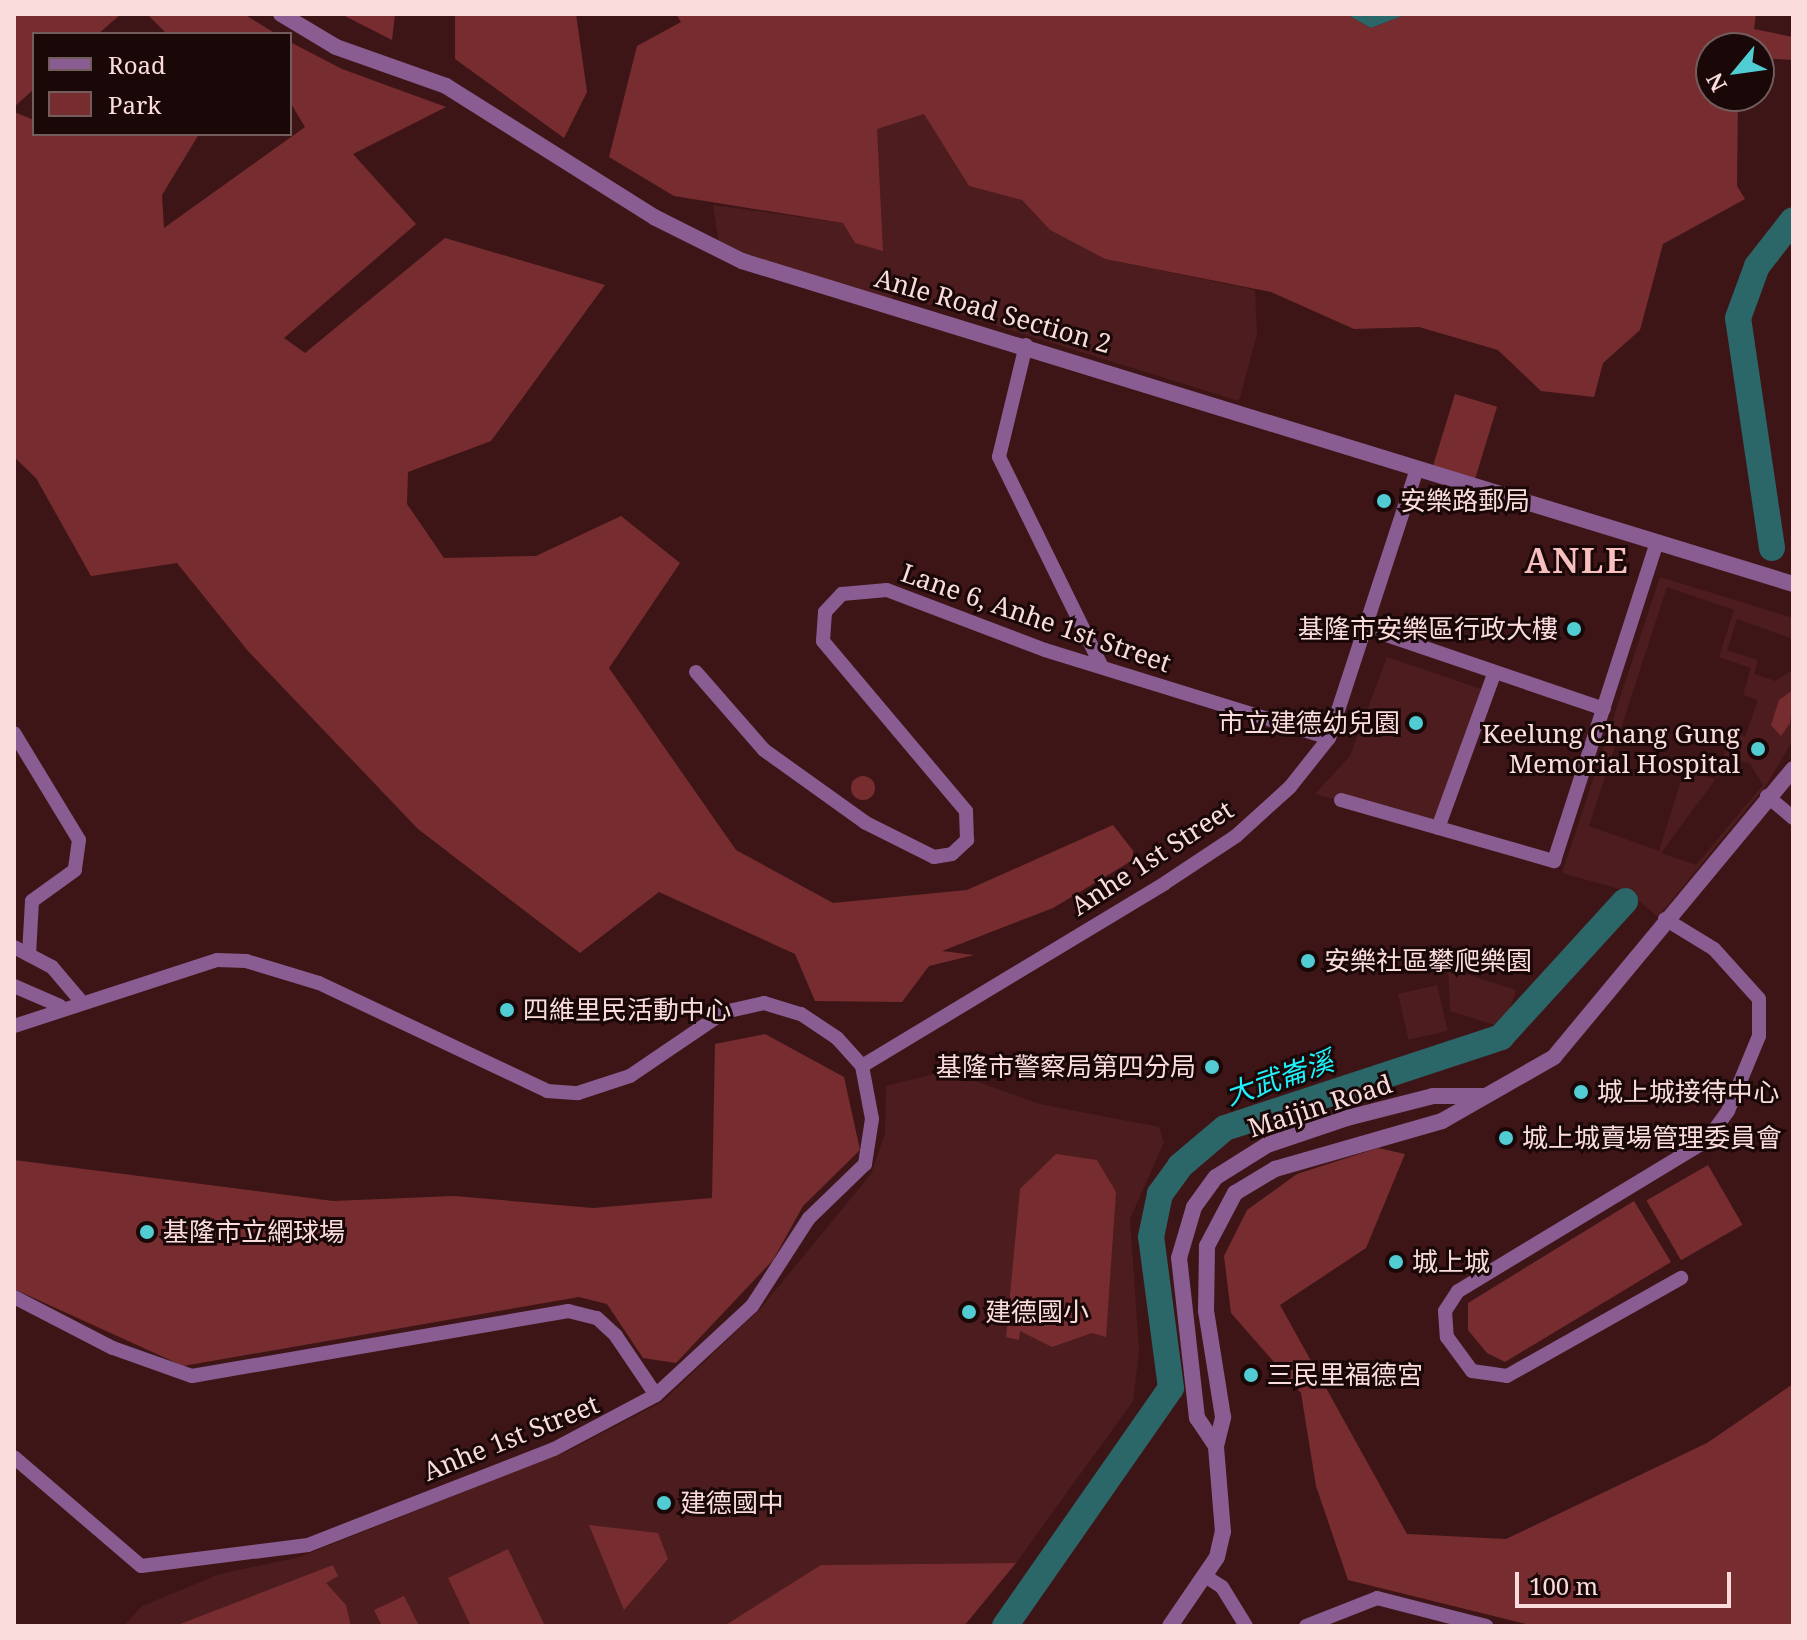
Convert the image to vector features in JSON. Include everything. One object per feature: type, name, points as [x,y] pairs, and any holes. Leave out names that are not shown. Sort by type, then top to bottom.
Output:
[{"type":"street","name":"Anle Road Section 2","points":[[281,14],[336,47],[446,86],[716,251],[1793,584]]},
{"type":"street","points":[[1026,345],[999,457],[1102,667]]},
{"type":"street","name":"Anhe 1st Street","points":[[14,1457],[141,1566],[225,1559],[322,1540],[554,1449],[656,1395],[752,1306],[809,1218],[865,1164],[872,1119],[862,1066],[1236,836],[1290,787],[1329,738],[1369,629],[1417,468]]},
{"type":"street","points":[[1341,800],[1554,861],[1657,543]]},
{"type":"street","name":"Lane 6, Anhe 1st Street","points":[[696,672],[764,750],[866,823],[934,857],[952,854],[967,840],[966,811],[823,641],[825,612],[842,594],[887,590],[1102,667],[1329,738]]},
{"type":"street","points":[[1369,629],[1604,709]]},
{"type":"street","points":[[1438,828],[1494,674]]},
{"type":"street","points":[[14,733],[79,840],[75,870],[32,901],[29,955]]},
{"type":"street","name":"Maijin Road","points":[[1170,1626],[1205,1576],[1223,1532],[1216,1446],[1223,1417],[1207,1285],[1207,1246],[1218,1217],[1239,1188],[1262,1175],[1442,1121],[1554,1057],[1767,796],[1793,769]]},
{"type":"street","points":[[1767,796],[1793,818]]},
{"type":"street","points":[[1665,919],[1714,949],[1759,999],[1759,1036],[1728,1111],[1706,1141],[1458,1291],[1445,1311],[1447,1337],[1472,1371],[1507,1376],[1681,1278]]},
{"type":"street","points":[[14,947],[52,967],[79,999]]},
{"type":"street","points":[[14,1026],[79,999],[217,960],[266,964],[547,1091],[578,1093],[630,1076],[724,1012],[764,1003],[801,1014],[862,1066]]},
{"type":"street","points":[[14,986],[60,1006]]},
{"type":"street","name":"Maijin Road","points":[[1216,1446],[1197,1418],[1181,1314],[1179,1258],[1194,1207],[1234,1161],[1347,1118],[1433,1096],[1489,1096]]},
{"type":"street","points":[[1347,1118],[1355,1145]]},
{"type":"street","points":[[14,1297],[113,1348],[192,1376],[568,1311],[597,1318],[616,1336],[656,1395]]},
{"type":"street","points":[[1205,1576],[1222,1587],[1246,1626]]},
{"type":"street","points":[[1306,1626],[1377,1598],[1486,1626]]},
{"type":"shaded area","points":[[924,114],[969,186],[1022,200],[1050,230],[1105,259],[1255,290],[1257,334],[1239,401],[894,294],[891,305],[720,250],[713,205],[843,223],[855,243],[877,128]]},
{"type":"shaded area","name":"Keelung Chang Gung Memorial Hospital","points":[[1660,577],[1793,618],[1793,639],[1737,619],[1727,650],[1758,660],[1754,674],[1775,681],[1793,670],[1793,740],[1767,784],[1658,917],[1627,891],[1562,873]],"holes":[[[1667,587],[1734,610],[1719,657],[1751,668],[1743,695],[1758,700],[1745,737],[1732,733],[1715,779],[1684,771],[1659,851],[1589,826]],[[1732,757],[1750,764],[1763,785],[1696,865],[1661,853]]]},
{"type":"shaded area","name":"市立建德幼兒園","points":[[1387,657],[1481,689],[1434,827],[1315,794],[1350,756]]},
{"type":"shaded area","points":[[1448,968],[1516,990],[1504,1028],[1450,1011]]},
{"type":"shaded area","points":[[1437,985],[1448,1031],[1409,1040],[1398,994]]},
{"type":"shaded area","points":[[947,1071],[1040,1104],[1159,1127],[1164,1142],[1130,1219],[1139,1351],[1133,1401],[1016,1563],[822,1565],[724,1626],[124,1626],[142,1606],[220,1574],[300,1557],[572,1449],[662,1402],[761,1308],[871,1174],[885,1134],[886,1086]]},
{"type":"green space","points":[[14,14],[121,14],[100,32],[32,32],[32,91],[14,107]]},
{"type":"green space","points":[[147,14],[244,14],[273,32],[165,32]]},
{"type":"green space","points":[[341,14],[395,14],[392,40]]},
{"type":"green space","points":[[455,14],[576,14],[587,92],[564,138],[455,59]]},
{"type":"green space","points":[[676,14],[1346,14],[1371,28],[1407,14],[1756,14],[1754,29],[1769,32],[1695,32],[1695,112],[1738,112],[1737,186],[1745,199],[1663,244],[1640,330],[1603,363],[1594,397],[1541,391],[1498,350],[1419,327],[1354,329],[1271,292],[1105,259],[1050,230],[1022,200],[969,186],[924,114],[877,129],[883,251],[855,243],[843,223],[674,196],[609,157],[637,46],[681,22]]},
{"type":"green space","points":[[1775,33],[1793,37],[1793,60],[1775,59]]},
{"type":"green space","points":[[292,43],[342,69],[446,107],[353,154],[416,224],[284,338],[305,353],[445,238],[605,285],[491,441],[408,472],[407,504],[444,558],[536,556],[621,516],[680,563],[609,668],[736,850],[833,903],[967,890],[1113,825],[1138,857],[1053,908],[942,951],[974,955],[929,966],[902,1002],[815,1001],[795,954],[659,892],[580,953],[418,829],[248,651],[177,563],[91,576],[36,478],[14,457],[14,112],[32,119],[32,136],[198,136],[162,195],[164,228],[305,127],[292,105]]},
{"type":"green space","points":[[1455,394],[1497,407],[1473,487],[1430,474]]},
{"type":"green space","points":[[1793,690],[1790,723],[1781,736],[1771,725],[1779,700]]},
{"type":"green space","points":[[863,776],[874,783],[875,788],[868,799],[863,800],[852,793],[851,788],[858,777]]},
{"type":"green space","points":[[765,1034],[844,1077],[860,1150],[803,1206],[773,1260],[676,1363],[643,1358],[607,1304],[579,1297],[183,1366],[14,1289],[14,1160],[333,1201],[454,1196],[593,1208],[712,1198],[715,1044]]},
{"type":"green space","points":[[1378,1148],[1405,1154],[1366,1248],[1280,1305],[1407,1534],[1506,1539],[1707,1443],[1793,1384],[1793,1626],[1534,1626],[1348,1580],[1316,1486],[1301,1393],[1231,1313],[1224,1256],[1247,1210],[1297,1174]]},
{"type":"green space","points":[[1056,1154],[1097,1160],[1116,1192],[1106,1337],[1092,1333],[1052,1347],[1020,1331],[1019,1340],[1006,1337],[1020,1189]]},
{"type":"green space","points":[[1708,1165],[1742,1225],[1681,1260],[1647,1200]]},
{"type":"green space","points":[[1634,1201],[1671,1262],[1505,1362],[1487,1353],[1468,1330],[1468,1303]]},
{"type":"green space","points":[[589,1525],[658,1533],[668,1559],[624,1610]]},
{"type":"green space","points":[[508,1549],[545,1626],[471,1626],[448,1578]]},
{"type":"green space","points":[[1016,1563],[964,1626],[724,1626],[821,1565]]},
{"type":"green space","points":[[333,1565],[338,1576],[326,1583],[346,1605],[351,1626],[175,1626]]},
{"type":"green space","points":[[404,1596],[419,1626],[382,1626],[374,1610]]},
{"type":"water","points":[[1346,14],[1407,14],[1371,28]]},
{"type":"waterway","name":"大武崙溪","points":[[1772,548],[1738,318],[1757,266],[1793,220]]},
{"type":"waterway","name":"大武崙溪","points":[[1005,1626],[1171,1388],[1151,1237],[1160,1194],[1180,1166],[1225,1128],[1501,1037],[1625,901]]},
{"type":"place","name":"安樂路郵局","points":[[1384,501]]},
{"type":"place","name":"基隆市安樂區行政大樓","points":[[1574,629]]},
{"type":"place","name":"市立建德幼兒園","points":[[1416,723]]},
{"type":"place","name":"Keelung Chang Gung Memorial Hospital","points":[[1758,749]]},
{"type":"place","name":"安樂社區攀爬樂園","points":[[1308,961]]},
{"type":"place","name":"四維里民活動中心","points":[[507,1010]]},
{"type":"place","name":"基隆市警察局第四分局","points":[[1212,1067]]},
{"type":"place","name":"城上城接待中心","points":[[1581,1092]]},
{"type":"place","name":"城上城賣場管理委員會","points":[[1506,1138]]},
{"type":"place","name":"基隆市立網球場","points":[[147,1232]]},
{"type":"place","name":"城上城","points":[[1396,1262]]},
{"type":"place","name":"建德國小","points":[[969,1312]]},
{"type":"place","name":"三民里福德宮","points":[[1251,1375]]},
{"type":"place","name":"建德國中","points":[[664,1503]]},
{"type":"district","name":"ANLE","points":[[1577,561]]}]
